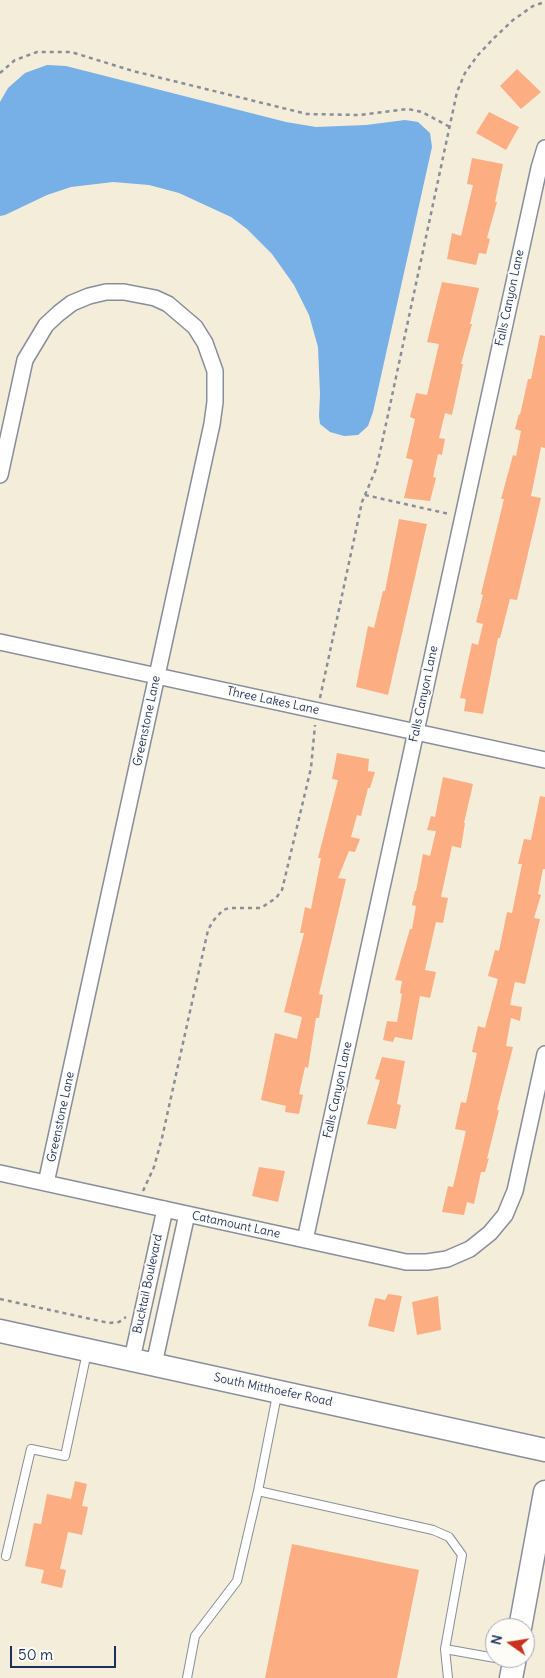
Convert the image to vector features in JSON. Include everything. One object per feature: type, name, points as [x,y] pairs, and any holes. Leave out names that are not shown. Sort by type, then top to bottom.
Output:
[{"type":"main road","name":"South Mitthoefer Road","points":[[0,1331],[545,1450]]},
{"type":"main road","points":[[522,1618],[545,1492]]},
{"type":"street","name":"Falls Canyon Lane","points":[[305,1240],[462,518],[545,148]]},
{"type":"street","name":"Greenstone Lane","points":[[0,475],[25,360],[46,325],[72,303],[106,292],[140,294],[168,304],[195,327],[205,343],[215,371],[216,385],[212,424],[46,1183]]},
{"type":"street","name":"Three Lakes Lane","points":[[0,642],[545,760]]},
{"type":"street","name":"Catamount Lane","points":[[0,1173],[406,1262],[427,1262],[447,1259],[470,1249],[490,1234],[505,1216],[515,1191],[545,1054]]},
{"type":"street","name":"Bucktail Boulevard","points":[[132,1359],[164,1209]]},
{"type":"street","name":"Bucktail Boulevard","points":[[154,1364],[187,1214]]},
{"type":"lane","points":[[6,1556],[31,1449],[65,1456],[87,1350]]},
{"type":"lane","points":[[187,1678],[195,1636],[237,1581],[258,1491],[278,1391]]},
{"type":"lane","points":[[258,1491],[433,1530],[449,1537],[462,1555],[445,1649],[448,1678]]},
{"type":"lane","points":[[445,1649],[485,1659]]},
{"type":"path","points":[[139,1203],[159,1151],[208,930],[213,920],[223,910],[230,908],[261,908],[276,898],[282,890],[310,768],[314,729],[362,502],[376,469],[380,452],[457,92],[464,73],[478,55],[513,20],[533,6],[545,2]]},
{"type":"path","points":[[0,72],[15,60],[37,52],[71,52],[133,71],[307,114],[360,115],[408,109],[422,112],[450,127]]},
{"type":"path","points":[[365,495],[462,518]]},
{"type":"path","points":[[0,1299],[109,1323],[119,1322],[129,1312]]},
{"type":"water","points":[[47,65],[66,66],[286,122],[316,127],[366,125],[405,120],[418,122],[430,133],[432,147],[373,412],[368,426],[358,435],[344,436],[330,432],[320,424],[318,347],[309,315],[294,285],[272,254],[247,229],[231,217],[179,193],[149,185],[113,182],[71,187],[47,195],[0,216],[0,102],[8,88],[25,73]]},
{"type":"building","points":[[517,69],[541,92],[521,109],[500,86]]},
{"type":"building","points":[[489,112],[519,127],[506,150],[476,133]]},
{"type":"building","points":[[472,158],[503,164],[495,202],[497,202],[487,238],[490,239],[486,254],[479,253],[476,265],[447,259],[452,233],[461,236],[473,185],[467,184]]},
{"type":"building","points":[[442,282],[479,288],[461,364],[463,364],[452,415],[445,413],[439,438],[445,439],[442,455],[438,454],[433,477],[436,478],[430,501],[404,498],[413,460],[406,458],[415,419],[410,417],[416,393],[427,395],[439,344],[427,342]]},
{"type":"building","points":[[540,335],[545,336],[545,448],[541,447],[531,496],[541,498],[517,600],[510,599],[500,638],[498,638],[483,714],[464,711],[466,699],[460,698],[472,643],[478,645],[483,624],[476,622],[483,595],[481,594],[504,499],[501,499],[513,455],[516,456],[521,431],[515,429],[528,379],[531,379]]},
{"type":"building","points":[[399,519],[427,524],[388,695],[356,687],[368,626],[374,628],[383,591],[385,591]]},
{"type":"building","points":[[337,753],[369,759],[368,771],[375,772],[370,788],[368,788],[361,816],[357,815],[351,837],[360,839],[355,852],[349,851],[338,878],[346,879],[319,994],[323,995],[319,1018],[316,1018],[308,1068],[305,1067],[299,1094],[303,1095],[299,1114],[285,1112],[286,1106],[261,1100],[275,1033],[297,1039],[302,1017],[284,1012],[304,933],[300,933],[305,907],[311,909],[321,858],[318,858],[338,780],[332,779]]},
{"type":"building","points":[[443,777],[473,784],[464,823],[461,848],[452,846],[441,897],[448,898],[443,923],[436,922],[425,970],[436,972],[430,998],[420,996],[412,1040],[395,1037],[393,1042],[383,1040],[387,1021],[397,1022],[402,994],[400,993],[402,981],[395,980],[410,929],[412,929],[416,906],[412,905],[423,854],[430,856],[436,831],[427,830],[431,816],[435,817]]},
{"type":"building","points":[[540,796],[545,797],[545,869],[543,869],[538,894],[541,895],[534,918],[540,919],[525,984],[515,982],[510,1005],[522,1007],[520,1021],[511,1018],[506,1046],[513,1047],[497,1110],[499,1110],[487,1159],[489,1158],[485,1172],[481,1172],[474,1204],[467,1202],[464,1215],[442,1212],[448,1186],[453,1187],[466,1131],[455,1129],[461,1102],[466,1103],[477,1053],[472,1052],[478,1026],[485,1028],[498,979],[488,976],[495,950],[499,951],[507,912],[512,913],[522,864],[518,864],[524,839],[531,840]]},
{"type":"building","points":[[382,1057],[405,1061],[397,1104],[401,1105],[396,1129],[367,1124],[380,1080],[375,1079]]},
{"type":"building","points":[[259,1167],[285,1171],[278,1202],[252,1196]]},
{"type":"building","points":[[388,1294],[402,1296],[394,1332],[368,1326],[375,1298],[385,1300]]},
{"type":"building","points":[[438,1296],[441,1330],[417,1335],[412,1302]]},
{"type":"building","points":[[75,1481],[87,1484],[82,1506],[88,1507],[82,1535],[68,1532],[60,1569],[66,1570],[62,1588],[41,1583],[44,1570],[25,1566],[34,1523],[41,1524],[47,1494],[71,1499]]},
{"type":"building","points":[[292,1544],[419,1570],[397,1678],[265,1678]]}]
